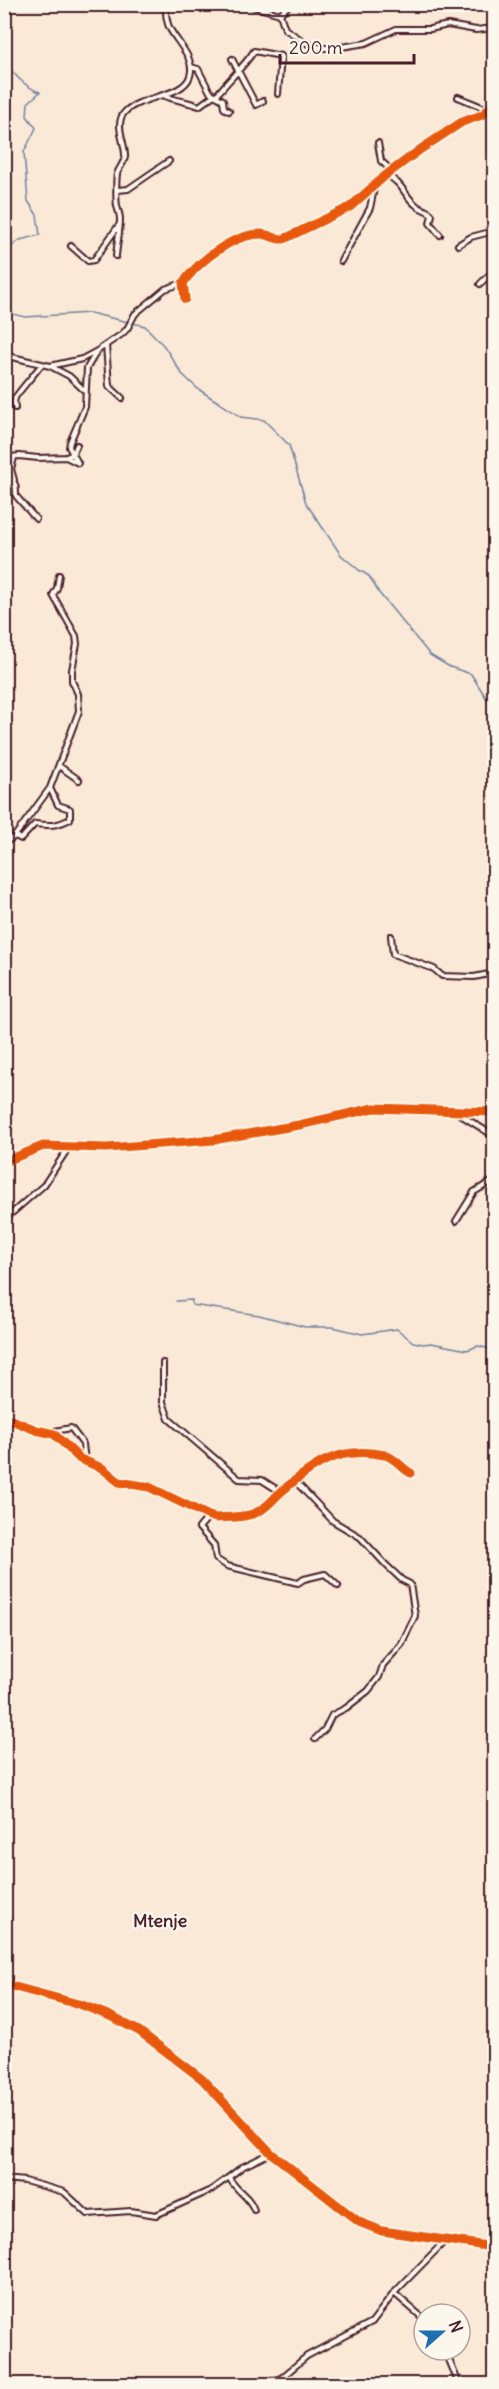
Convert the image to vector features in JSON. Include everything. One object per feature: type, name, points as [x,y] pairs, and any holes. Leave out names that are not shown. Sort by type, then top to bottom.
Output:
[{"type":"street","points":[[116,256],[119,225],[116,204],[117,173],[125,156],[121,118],[129,109],[182,87],[190,76],[191,67],[169,26],[165,4]]},
{"type":"street","points":[[245,4],[280,14]]},
{"type":"street","points":[[280,14],[290,4]]},
{"type":"street","points":[[280,14],[285,29],[308,44],[321,48],[366,43],[396,29],[430,29],[448,25],[476,30],[495,28]]},
{"type":"street","points":[[163,95],[173,100],[199,106],[215,96],[226,82],[240,71],[254,51],[281,56],[278,94]]},
{"type":"street","points":[[232,59],[256,105],[263,102]]},
{"type":"street","points":[[191,67],[198,69],[210,92],[222,100],[224,108],[229,111]]},
{"type":"street","points":[[458,97],[487,109]]},
{"type":"street","points":[[4,355],[25,358],[50,366],[82,359],[122,334],[139,310],[165,290],[183,283],[190,274],[228,243],[262,234],[280,240],[284,239],[350,207],[386,175],[459,124],[480,116],[495,104]]},
{"type":"street","points":[[378,143],[381,161],[392,171]]},
{"type":"street","points":[[118,190],[128,189],[169,161]]},
{"type":"street","points":[[386,175],[400,184],[417,207],[429,211],[432,215],[430,223],[440,235]]},
{"type":"street","points":[[341,261],[369,208],[375,184]]},
{"type":"street","points":[[71,246],[88,261],[94,260],[119,225]]},
{"type":"street","points":[[458,245],[471,237],[495,231]]},
{"type":"street","points":[[480,284],[495,270]]},
{"type":"street","points":[[183,283],[185,299]]},
{"type":"street","points":[[106,345],[109,386],[122,398]]},
{"type":"street","points":[[66,457],[78,463],[69,447],[85,407],[87,368],[96,351]]},
{"type":"street","points":[[15,408],[16,394],[24,388],[41,365]]},
{"type":"street","points":[[50,366],[69,376],[82,386],[85,392]]},
{"type":"street","points":[[4,458],[66,457],[73,454],[77,445]]},
{"type":"street","points":[[14,458],[11,469],[16,485],[16,496],[36,519]]},
{"type":"street","points":[[4,475],[14,480]]},
{"type":"street","points":[[4,843],[15,836],[51,788],[79,711],[78,694],[72,681],[76,636],[53,595],[57,588],[59,575]]},
{"type":"street","points":[[59,766],[79,780]]},
{"type":"street","points":[[15,836],[21,838],[35,824],[51,826],[70,819],[70,809],[58,805],[51,788]]},
{"type":"street","points":[[391,936],[393,954],[434,969],[442,976],[474,977],[495,973]]},
{"type":"street","points":[[4,1162],[44,1146],[106,1148],[213,1140],[299,1125],[374,1108],[495,1112]]},
{"type":"street","points":[[455,1112],[495,1136]]},
{"type":"street","points":[[4,1220],[44,1185],[69,1147]]},
{"type":"street","points":[[456,1221],[474,1192],[495,1179]]},
{"type":"street","points":[[164,1363],[163,1402],[169,1419],[239,1479],[262,1480],[281,1492]]},
{"type":"street","points":[[4,1417],[36,1430],[50,1432],[71,1428],[83,1444],[85,1461]]},
{"type":"street","points":[[50,1432],[85,1461],[106,1471],[119,1482],[149,1487],[209,1516],[224,1517],[262,1510],[310,1467],[350,1453],[364,1451],[388,1456],[411,1473]]},
{"type":"street","points":[[295,1482],[333,1521],[360,1537],[390,1569],[410,1584],[415,1610],[414,1620],[401,1645],[383,1665],[373,1684],[346,1708],[330,1718],[325,1730],[315,1739]]},
{"type":"street","points":[[209,1516],[200,1528],[214,1545],[216,1559],[227,1566],[298,1583],[304,1579],[325,1574],[338,1586]]},
{"type":"street","points":[[4,1984],[82,2005],[140,2031],[202,2079],[271,2153],[359,2222],[382,2231],[495,2247]]},
{"type":"street","points":[[4,2180],[25,2181],[64,2192],[88,2214],[139,2211],[152,2215],[211,2190],[242,2167],[271,2153]]},
{"type":"street","points":[[229,2177],[234,2187],[251,2202],[254,2210]]},
{"type":"street","points":[[256,2385],[280,2379],[307,2356],[369,2325],[380,2314],[394,2293],[445,2241]]},
{"type":"street","points":[[394,2293],[412,2309]]},
{"type":"street","points":[[450,2362],[459,2385]]},
{"type":"waterway","points":[[4,61],[20,79],[40,92],[28,103],[27,116],[36,128],[24,152],[28,201],[37,215],[40,235],[20,240],[12,246],[10,256],[4,264]]},
{"type":"waterway","points":[[4,288],[13,314],[25,317],[90,313],[145,326],[164,346],[182,374],[198,389],[241,417],[264,420],[289,445],[306,503],[341,555],[369,576],[379,593],[430,655],[450,667],[471,674],[494,710]]},
{"type":"waterway","points":[[176,1301],[192,1300],[192,1305],[259,1315],[305,1327],[333,1327],[362,1334],[397,1329],[413,1342],[467,1350],[478,1346],[494,1350]]},
{"type":"cycle path","points":[[185,299],[183,283],[193,271],[219,249],[251,235],[264,234],[284,239],[350,207],[386,175],[421,149],[462,122],[482,115],[494,104]]},
{"type":"cycle path","points":[[4,1162],[43,1146],[106,1148],[213,1140],[299,1125],[374,1108],[494,1112]]},
{"type":"cycle path","points":[[4,1417],[36,1430],[54,1434],[80,1459],[102,1468],[119,1482],[149,1487],[216,1518],[239,1517],[256,1513],[305,1473],[341,1455],[354,1453],[385,1455],[411,1473]]},
{"type":"cycle path","points":[[4,1984],[82,2005],[139,2031],[202,2079],[271,2153],[359,2222],[382,2231],[494,2247]]},
{"type":"district","name":"Mtenje","points":[[160,1920]]}]
